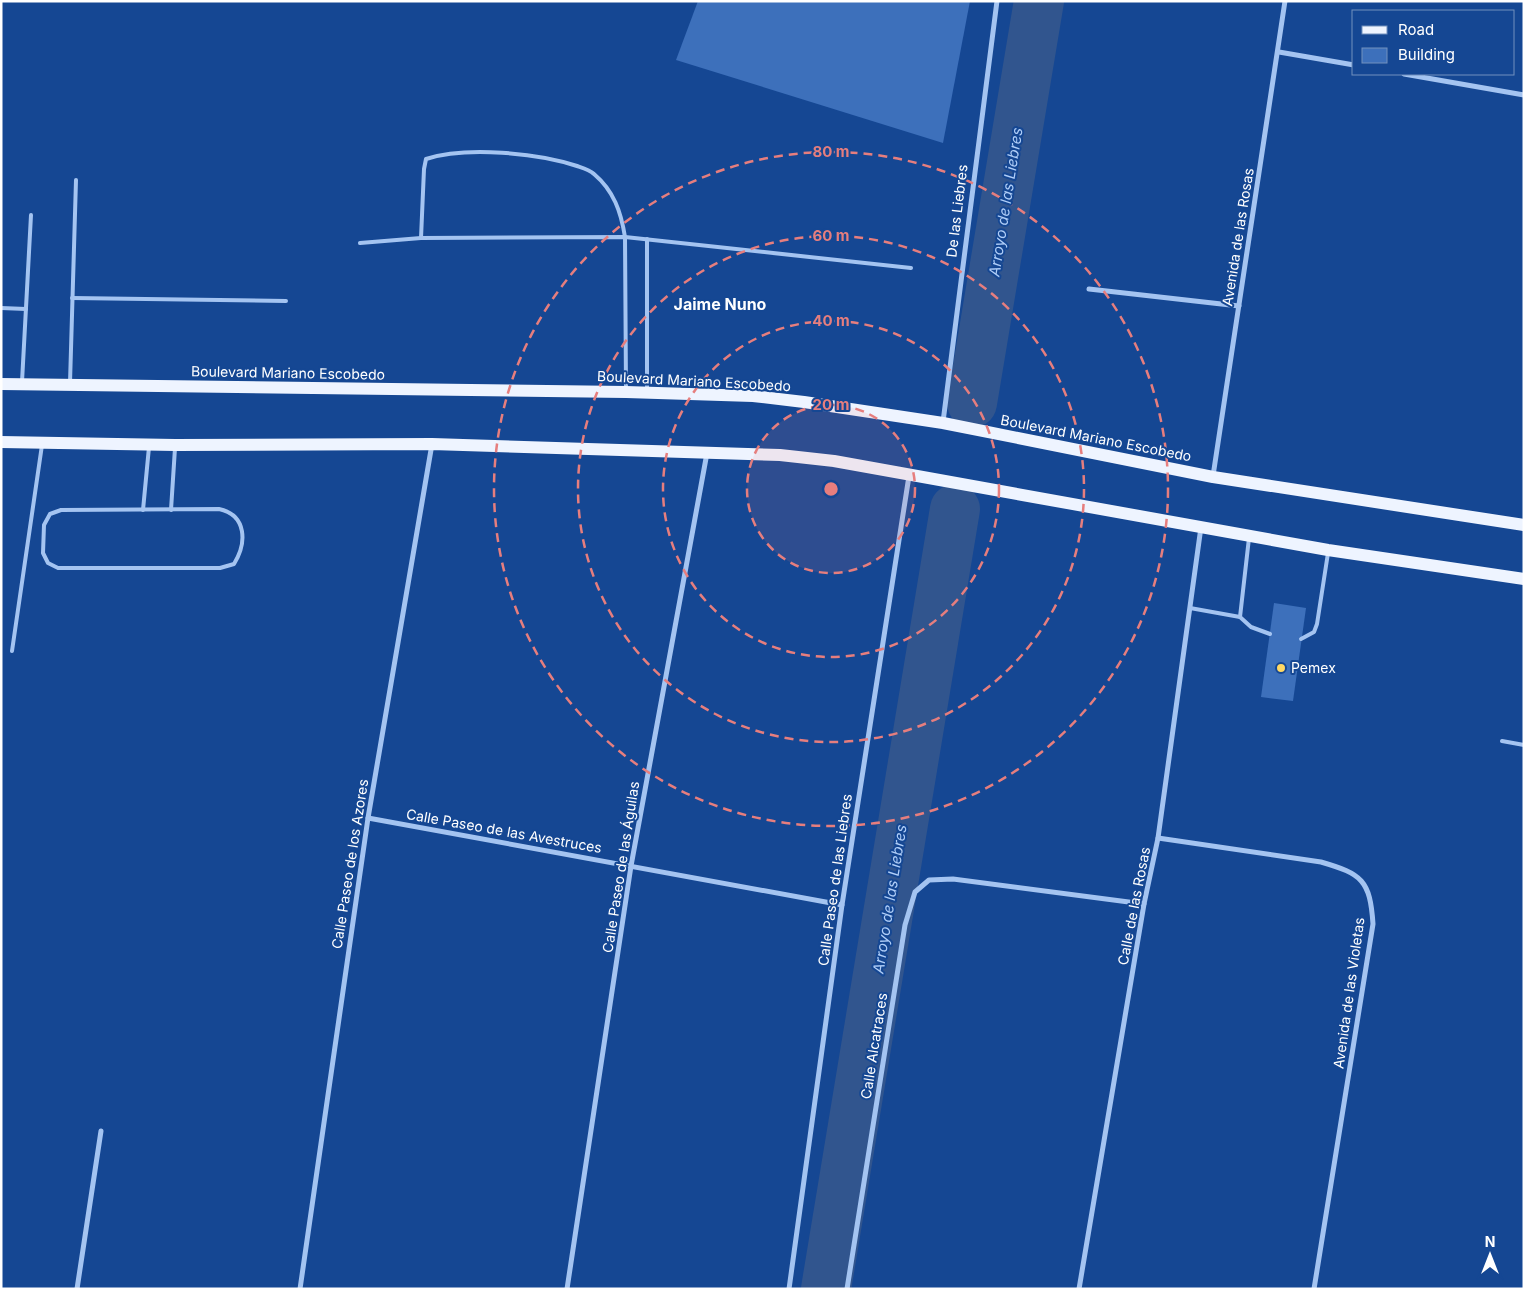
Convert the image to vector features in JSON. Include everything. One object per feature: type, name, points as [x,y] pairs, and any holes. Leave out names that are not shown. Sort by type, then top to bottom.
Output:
[{"type":"main road","name":"Boulevard Mariano Escobedo","points":[[1,384],[626,392],[787,400],[943,423],[1213,476],[1524,525]]},
{"type":"main road","points":[[1,442],[150,445],[432,444],[707,451],[780,455],[834,461],[1328,550],[1524,579]]},
{"type":"street","name":"De las Liebres","points":[[943,423],[997,1]]},
{"type":"street","name":"Avenida de las Rosas","points":[[1213,476],[1278,52],[1284,1]]},
{"type":"street","points":[[1278,52],[1352,65]]},
{"type":"street","points":[[1410,75],[1524,95]]},
{"type":"street","points":[[1089,289],[1239,306]]},
{"type":"street","name":"Calle Paseo de los Azores","points":[[300,1289],[368,818],[432,444]]},
{"type":"street","name":"Calle Paseo de las Águilas","points":[[567,1289],[631,866],[707,451]]},
{"type":"street","name":"Calle Paseo de las Liebres","points":[[789,1289],[842,905],[909,476]]},
{"type":"street","name":"Calle de las Rosas","points":[[1079,1289],[1144,904],[1158,838],[1202,526]]},
{"type":"street","name":"Calle Paseo de las Avestruces","points":[[368,818],[842,905]]},
{"type":"street","name":"Avenida de las Violetas","points":[[1158,838],[1321,862],[1347,870],[1363,881],[1371,899],[1373,924],[1314,1289]]},
{"type":"street","name":"Calle Alcatraces","points":[[846,1289],[905,926],[916,892],[930,880],[953,879],[1144,904]]},
{"type":"street","points":[[77,1289],[101,1131]]},
{"type":"lane","points":[[421,238],[426,159],[439,155],[510,153],[554,159],[593,172],[612,192],[622,217],[625,237],[626,392]]},
{"type":"lane","points":[[70,385],[76,180]]},
{"type":"lane","points":[[22,385],[31,215]]},
{"type":"lane","points":[[360,242],[421,238],[625,237],[911,268]]},
{"type":"lane","points":[[647,239],[647,393]]},
{"type":"lane","points":[[72,298],[286,301]]},
{"type":"lane","points":[[1,308],[26,309]]},
{"type":"lane","points":[[12,651],[42,443]]},
{"type":"lane","points":[[143,510],[150,445]]},
{"type":"lane","points":[[171,510],[175,445]]},
{"type":"lane","points":[[220,509],[231,512],[239,518],[242,536],[241,554],[234,564],[220,568],[76,569],[58,568],[48,563],[43,554],[44,525],[50,514],[61,510],[143,510],[220,509]]},
{"type":"lane","points":[[1240,617],[1249,536]]},
{"type":"lane","points":[[1301,639],[1314,632],[1317,624],[1328,550]]},
{"type":"lane","points":[[1190,608],[1240,617],[1250,627],[1270,634]]},
{"type":"lane","points":[[1502,741],[1524,744]]},
{"type":"building","points":[[698,1],[970,1],[943,143],[676,60]]},
{"type":"building","name":"Pemex","points":[[1274,603],[1306,608],[1293,701],[1261,697]]},
{"type":"waterway","name":"Arroyo de las Liebres","points":[[972,403],[1039,1]]},
{"type":"waterway","name":"Arroyo de las Liebres","points":[[826,1289],[955,509]]},
{"type":"place","name":"Pemex","points":[[1281,668]]},
{"type":"district","name":"Jaime Nuno","points":[[720,304]]}]
